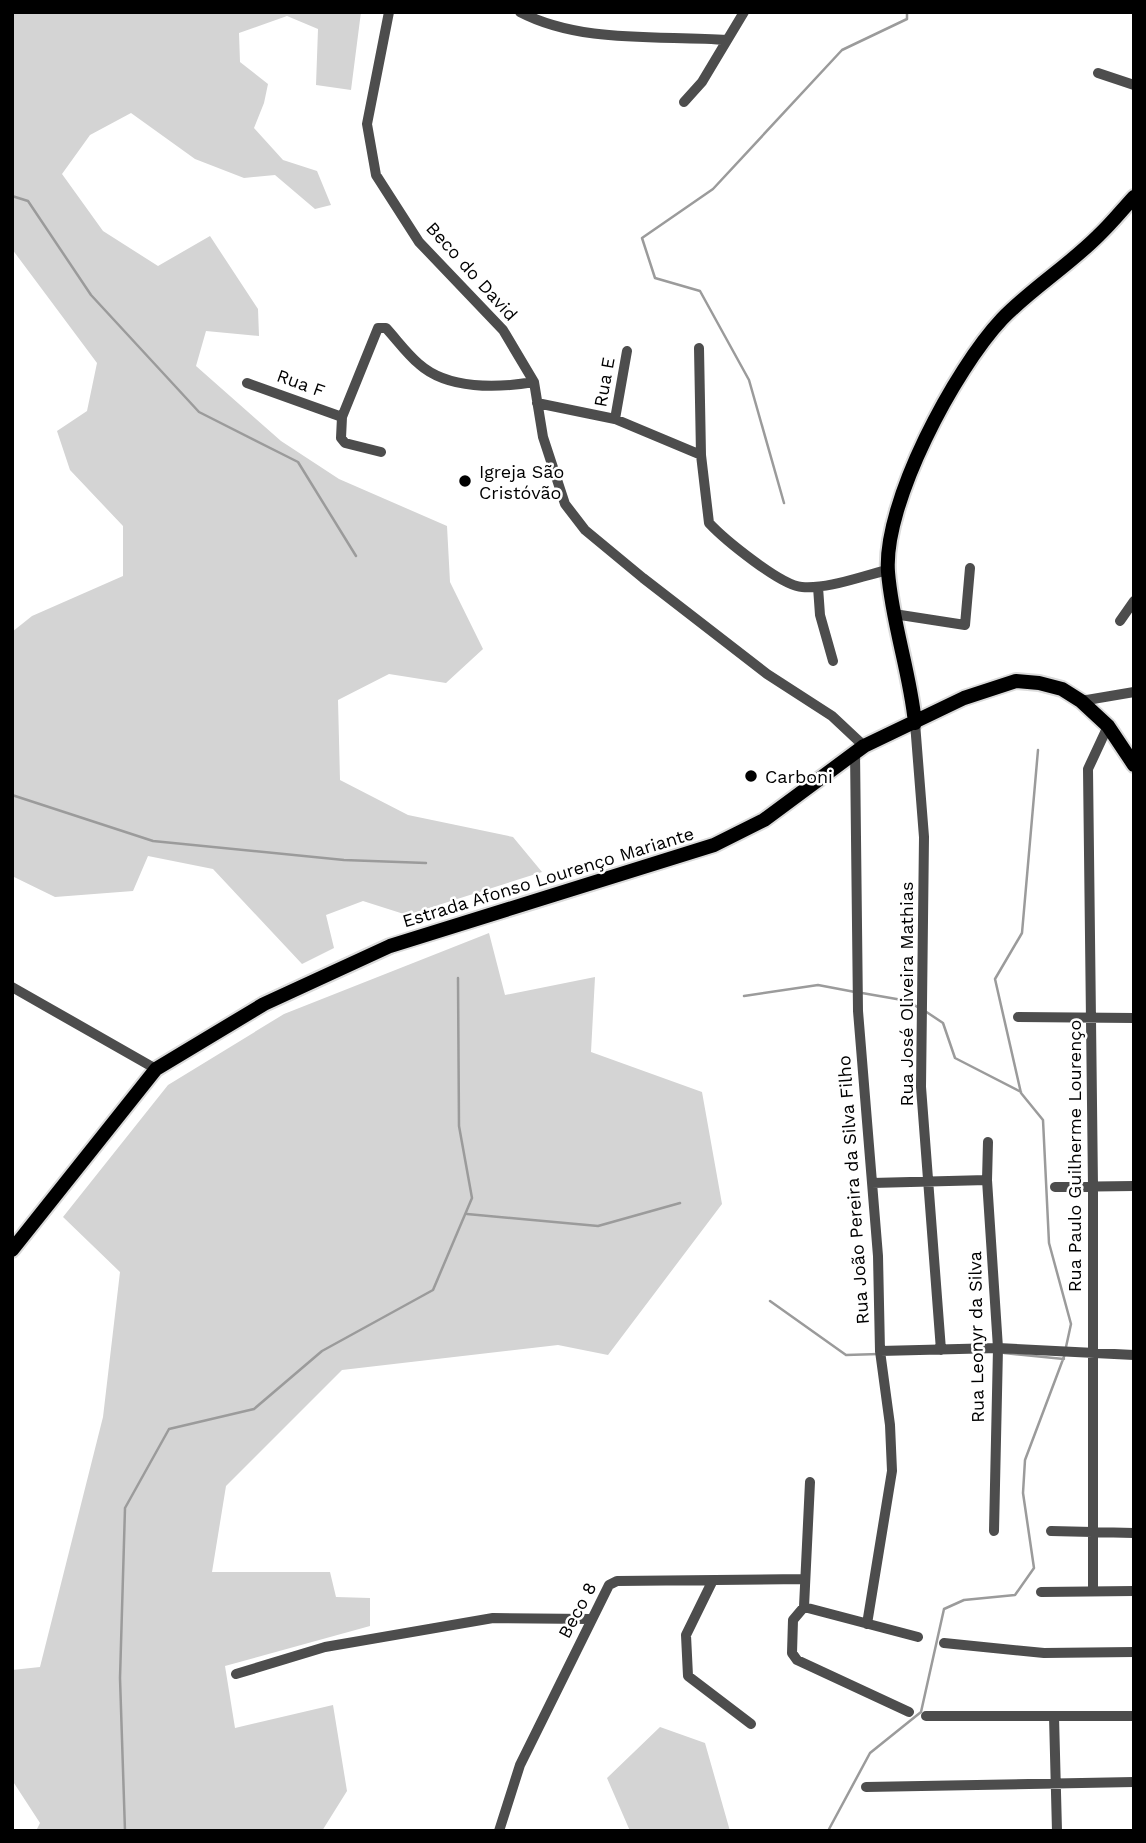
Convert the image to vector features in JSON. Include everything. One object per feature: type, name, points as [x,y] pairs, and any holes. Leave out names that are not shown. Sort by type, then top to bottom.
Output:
[{"type":"main road","points":[[915,723],[912,688],[894,614],[888,570],[891,528],[903,490],[964,367],[1000,321],[1098,236],[1134,197]]},
{"type":"main road","name":"Estrada Afonso Lourenço Mariante","points":[[12,1250],[156,1069],[264,1004],[390,946],[714,845],[764,820],[860,749],[964,698],[1016,681],[1040,682],[1062,689],[1081,701],[1108,726],[1134,765]]},
{"type":"street","name":"Beco do David","points":[[390,12],[368,124],[376,176],[419,242],[503,330],[534,382],[542,437],[565,504],[585,530],[767,674],[844,726],[860,749]]},
{"type":"street","points":[[520,12],[540,23],[586,32],[727,40]]},
{"type":"street","points":[[684,102],[702,82],[744,12]]},
{"type":"street","points":[[1098,73],[1134,85]]},
{"type":"street","points":[[381,452],[342,442],[342,417],[378,328],[382,327],[420,366],[443,377],[477,386],[534,382]]},
{"type":"street","points":[[699,348],[701,454],[709,523],[748,557],[799,587],[818,587],[888,570]]},
{"type":"street","name":"Rua E","points":[[615,419],[627,351]]},
{"type":"street","name":"Rua F","points":[[247,383],[342,417]]},
{"type":"street","points":[[537,403],[615,419],[701,454]]},
{"type":"street","points":[[894,614],[965,625],[970,568]]},
{"type":"street","points":[[818,587],[820,615],[833,661]]},
{"type":"street","points":[[1120,621],[1134,601]]},
{"type":"street","points":[[1081,701],[1134,692]]},
{"type":"street","name":"Rua José Oliveira Mathias","points":[[915,723],[924,837],[920,1087],[941,1350]]},
{"type":"street","name":"Rua Paulo Guilherme Lourenço","points":[[1093,1591],[1093,1186],[1088,769],[1108,726]]},
{"type":"street","name":"Rua João Pereira da Silva Filho","points":[[860,749],[858,1011],[878,1256],[880,1351],[890,1425],[892,1471],[867,1624]]},
{"type":"street","points":[[12,987],[156,1069]]},
{"type":"street","points":[[1018,1017],[1134,1018]]},
{"type":"street","name":"Rua Leonyr da Silva","points":[[988,1142],[998,1348],[994,1531]]},
{"type":"street","points":[[872,1183],[988,1180]]},
{"type":"street","points":[[1055,1187],[1134,1186]]},
{"type":"street","points":[[880,1351],[998,1348],[1134,1355]]},
{"type":"street","points":[[810,1482],[804,1607],[793,1620],[792,1653],[797,1660],[909,1712]]},
{"type":"street","points":[[1051,1531],[1134,1533]]},
{"type":"street","name":"Beco 8","points":[[499,1831],[520,1765],[609,1585],[617,1581],[712,1583],[805,1579]]},
{"type":"street","points":[[712,1583],[685,1635],[688,1676],[751,1724]]},
{"type":"street","points":[[1041,1592],[1134,1591]]},
{"type":"street","points":[[804,1607],[918,1637]]},
{"type":"street","points":[[236,1674],[326,1647],[493,1618],[590,1619]]},
{"type":"street","points":[[944,1643],[1044,1653],[1134,1652]]},
{"type":"street","points":[[926,1716],[1134,1716]]},
{"type":"street","points":[[1054,1716],[1057,1831]]},
{"type":"street","points":[[866,1787],[1055,1781],[1134,1782]]},
{"type":"shaded area","points":[[12,12],[361,12],[351,90],[316,85],[318,29],[287,16],[239,33],[240,62],[268,84],[254,128],[283,160],[317,171],[331,205],[315,209],[275,175],[244,178],[195,159],[131,113],[90,135],[62,174],[103,231],[158,266],[210,236],[258,309],[259,336],[206,331],[196,366],[281,441],[339,479],[447,526],[450,582],[483,649],[446,683],[389,674],[338,700],[340,780],[408,815],[513,837],[542,872],[407,915],[363,901],[326,915],[334,948],[302,964],[213,869],[148,856],[133,891],[55,897],[12,876],[12,632],[32,616],[123,576],[123,526],[70,470],[57,431],[87,411],[97,363],[12,249]]},
{"type":"shaded area","points":[[489,933],[505,995],[595,977],[591,1052],[702,1092],[722,1204],[608,1355],[558,1345],[342,1370],[226,1486],[212,1572],[330,1572],[336,1597],[370,1598],[370,1626],[225,1666],[235,1728],[333,1705],[347,1791],[322,1831],[36,1831],[40,1823],[12,1780],[12,1670],[40,1667],[103,1417],[120,1272],[63,1217],[168,1085],[284,1014]]},
{"type":"shaded area","points":[[660,1727],[705,1743],[730,1831],[630,1831],[607,1778]]},
{"type":"waterway","points":[[784,503],[749,380],[700,291],[655,278],[642,238],[713,189],[842,50],[907,19],[907,12]]},
{"type":"waterway","points":[[12,196],[28,201],[91,295],[199,412],[298,462],[356,556]]},
{"type":"waterway","points":[[1038,750],[1022,933],[995,979],[1021,1093],[1043,1120],[1049,1243],[1071,1324],[1066,1347]]},
{"type":"waterway","points":[[12,795],[153,841],[344,860],[426,863]]},
{"type":"waterway","points":[[125,1831],[120,1678],[125,1508],[169,1429],[254,1409],[322,1351],[433,1290],[472,1198],[459,1126],[458,978]]},
{"type":"waterway","points":[[744,996],[818,985],[855,992]]},
{"type":"waterway","points":[[862,993],[908,1001],[919,1008]]},
{"type":"waterway","points":[[925,1011],[943,1023],[955,1058],[1021,1092]]},
{"type":"waterway","points":[[467,1214],[598,1226],[680,1203]]},
{"type":"waterway","points":[[770,1301],[846,1355],[879,1354]]},
{"type":"waterway","points":[[1004,1353],[1064,1359]]},
{"type":"waterway","points":[[828,1831],[870,1753],[921,1712],[944,1609],[964,1600],[1015,1595],[1034,1568],[1023,1493],[1025,1460],[1065,1354]]},
{"type":"place","name":"Igreja São Cristóvão","points":[[465,481]]},
{"type":"place","name":"Carboni","points":[[751,776]]}]
